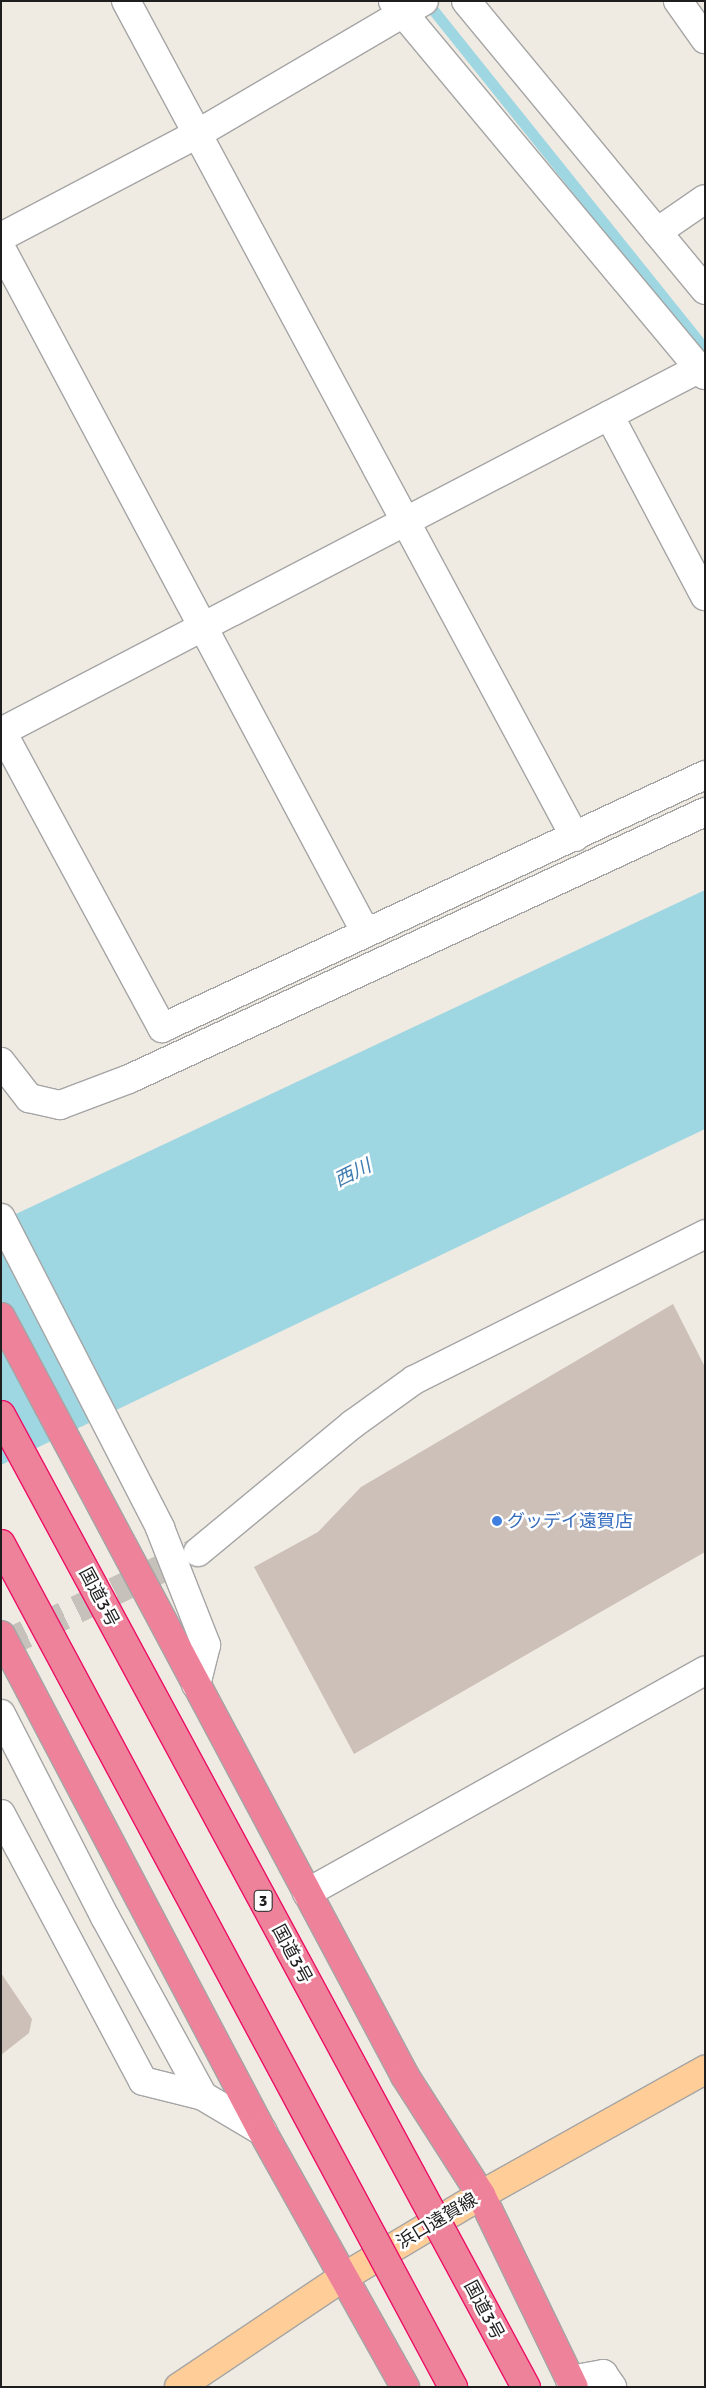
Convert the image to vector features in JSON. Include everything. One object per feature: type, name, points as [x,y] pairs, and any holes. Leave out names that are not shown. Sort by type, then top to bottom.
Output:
[{"type":"highway","points":[[1,1317],[405,2076],[481,2195],[572,2383]]},
{"type":"highway","name":"国道3号","points":[[1,1415],[526,2387]]},
{"type":"highway","points":[[1,1544],[453,2387]]},
{"type":"highway","points":[[1,1635],[262,2131],[342,2278],[405,2387]]},
{"type":"main road","name":"浜口遠賀線","points":[[179,2387],[342,2278],[481,2195],[705,2070]]},
{"type":"street","points":[[126,1],[404,522],[575,837]]},
{"type":"street","points":[[466,1],[705,290]]},
{"type":"street","points":[[678,1],[705,39]]},
{"type":"street","points":[[1,237],[197,134],[407,6],[702,371],[609,415],[1,731],[162,1028],[705,775]]},
{"type":"street","points":[[657,232],[705,199]]},
{"type":"street","points":[[1,248],[366,933]]},
{"type":"street","points":[[609,415],[705,596]]},
{"type":"street","points":[[1,1062],[30,1098],[60,1105],[129,1079],[705,812]]},
{"type":"street","points":[[1,1218],[160,1528],[206,1645],[196,1685]]},
{"type":"street","points":[[198,1552],[353,1424],[414,1380],[705,1234]]},
{"type":"street","points":[[307,1892],[705,1671]]},
{"type":"street","points":[[1,1714],[105,1917],[203,2096]]},
{"type":"street","points":[[1,1814],[143,2081],[203,2096],[262,2131]]},
{"type":"street","points":[[572,2383],[603,2374],[612,2387]]},
{"type":"water","name":"西川","points":[[705,890],[705,1129],[1,1465],[1,1221]]},
{"type":"building","points":[[673,1304],[705,1367],[705,1552],[354,1754],[254,1567],[318,1532],[361,1487]]},
{"type":"building","points":[[1,1973],[32,2019],[29,2033],[1,2055]]},
{"type":"waterway","points":[[426,1],[705,349]]},
{"type":"tunnel","points":[[1,1646],[194,1553]]},
{"type":"place","name":"グッデイ遠賀店","points":[[497,1521]]}]
